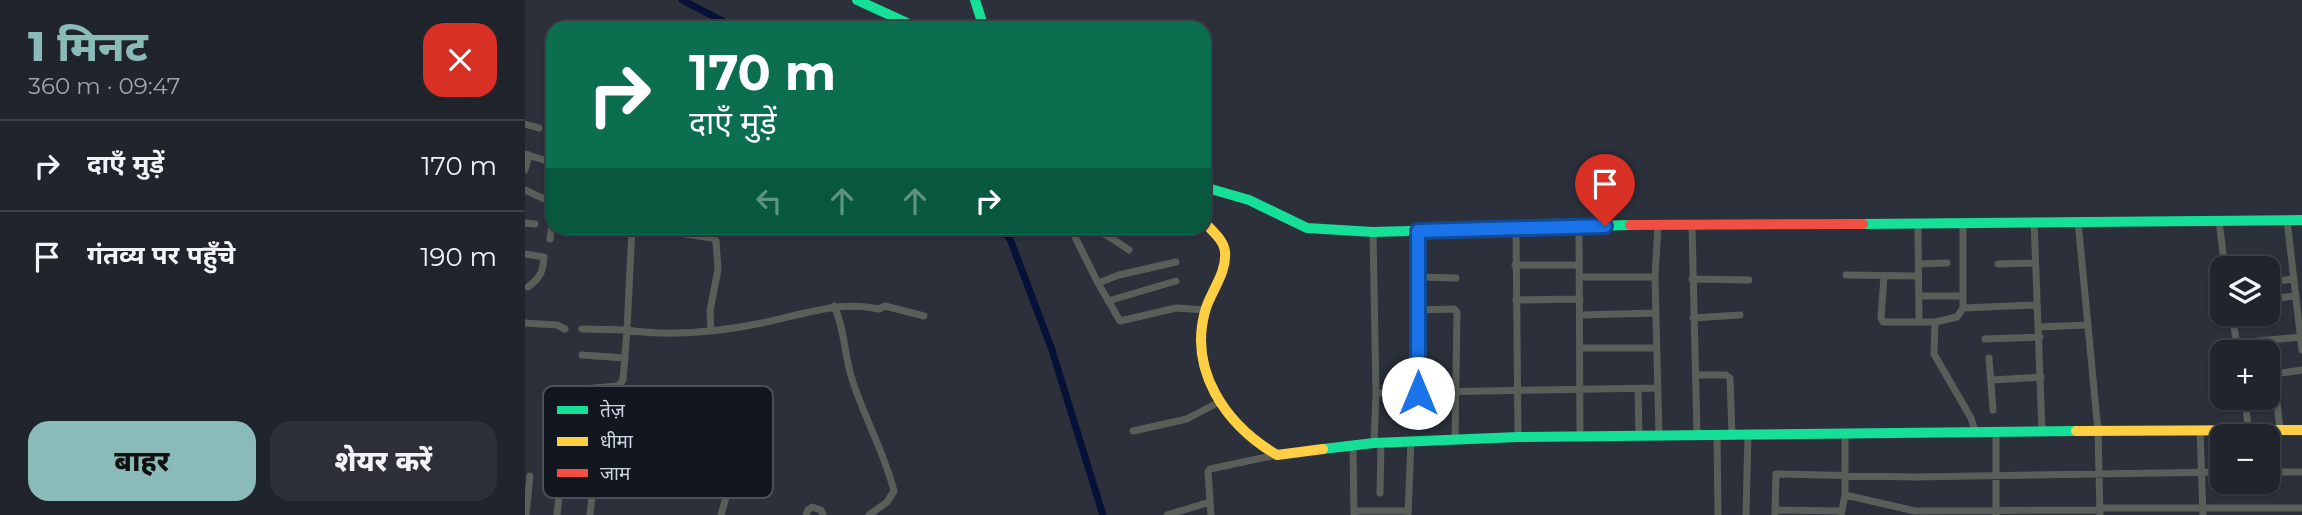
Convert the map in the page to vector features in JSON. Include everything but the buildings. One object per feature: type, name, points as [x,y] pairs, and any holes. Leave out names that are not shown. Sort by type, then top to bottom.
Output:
[{"type":"street","points":[[857,0],[903,21]]},
{"type":"street","points":[[975,0],[982,21]]},
{"type":"street","points":[[525,124],[539,128]]},
{"type":"street","points":[[525,170],[527,154],[544,160]]},
{"type":"street","points":[[1211,189],[1249,200],[1307,228],[1373,232],[1579,226],[2302,220]]},
{"type":"street","points":[[525,190],[546,200]]},
{"type":"street","points":[[2219,220],[2224,256]]},
{"type":"street","points":[[2287,220],[2302,350]]},
{"type":"street","points":[[2033,221],[2042,431]]},
{"type":"street","points":[[2078,221],[2098,431],[2100,511]]},
{"type":"street","points":[[1884,276],[1882,321],[1935,322],[1954,319],[1961,314],[1963,308],[1963,222]]},
{"type":"street","points":[[525,223],[535,224]]},
{"type":"street","points":[[1658,225],[1655,277],[1659,435]]},
{"type":"street","points":[[1692,225],[1697,435]]},
{"type":"street","points":[[1918,225],[1919,321]]},
{"type":"street","points":[[1579,226],[1580,436]]},
{"type":"street","points":[[1516,228],[1518,437]]},
{"type":"street","points":[[1211,229],[1220,239],[1225,253],[1223,266],[1206,310],[1202,364],[1209,387],[1233,422],[1263,448],[1277,455]]},
{"type":"street","points":[[1418,231],[1418,393]]},
{"type":"street","points":[[1373,232],[1380,493]]},
{"type":"street","points":[[550,239],[551,235]]},
{"type":"street","points":[[618,386],[623,380],[625,358],[632,235]]},
{"type":"street","points":[[695,235],[716,241],[718,269],[710,311],[712,330]]},
{"type":"street","points":[[1074,235],[1120,321],[1176,307],[1206,310]]},
{"type":"street","points":[[1104,235],[1129,250]]},
{"type":"street","points":[[525,254],[544,257],[539,278],[526,289]]},
{"type":"street","points":[[1098,283],[1119,275],[1176,262]]},
{"type":"street","points":[[1918,264],[1947,263]]},
{"type":"street","points":[[1998,264],[2034,263]]},
{"type":"street","points":[[1515,265],[1579,265]]},
{"type":"street","points":[[1846,275],[1918,276]]},
{"type":"street","points":[[1418,277],[1457,278]]},
{"type":"street","points":[[1579,277],[1655,277]]},
{"type":"street","points":[[1692,279],[1749,279]]},
{"type":"street","points":[[2280,281],[2294,279]]},
{"type":"street","points":[[1108,301],[1176,281]]},
{"type":"street","points":[[1919,296],[1963,296]]},
{"type":"street","points":[[2280,298],[2296,296]]},
{"type":"street","points":[[1516,300],[1580,299]]},
{"type":"street","points":[[582,328],[660,335],[761,323],[834,306],[862,305],[879,309],[885,306],[924,316]]},
{"type":"street","points":[[1963,308],[2037,305]]},
{"type":"street","points":[[834,306],[842,323],[852,380],[888,468],[894,491],[887,502],[869,515]]},
{"type":"street","points":[[1418,310],[1454,309],[1458,312],[1455,440]]},
{"type":"street","points":[[1580,314],[1656,313]]},
{"type":"street","points":[[1693,318],[1741,314]]},
{"type":"street","points":[[1935,322],[1934,354],[1971,418],[1975,431]]},
{"type":"street","points":[[525,323],[565,329]]},
{"type":"street","points":[[2039,327],[2087,325]]},
{"type":"street","points":[[1985,339],[2039,337]]},
{"type":"street","points":[[2280,341],[2301,337]]},
{"type":"street","points":[[1580,348],[1656,348]]},
{"type":"street","points":[[582,355],[625,358]]},
{"type":"street","points":[[1989,358],[1993,410]]},
{"type":"street","points":[[2280,374],[2302,370]]},
{"type":"street","points":[[1696,375],[1726,375],[1730,378],[1732,434]]},
{"type":"street","points":[[1992,380],[2041,377]]},
{"type":"street","points":[[1376,393],[1656,388]]},
{"type":"street","points":[[1638,389],[1639,436]]},
{"type":"street","points":[[1133,431],[1187,419],[1219,402]]},
{"type":"street","points":[[2200,430],[2203,511]]},
{"type":"street","points":[[1211,515],[1210,469],[1277,455],[1377,443],[1580,436],[2210,430]]},
{"type":"street","points":[[2280,430],[2302,430]]},
{"type":"street","points":[[1996,431],[1996,513]]},
{"type":"street","points":[[1845,433],[1846,474],[1842,513],[1775,513],[1776,474],[1846,474],[1914,477],[2210,472]]},
{"type":"street","points":[[1717,434],[1718,515]]},
{"type":"street","points":[[1746,515],[1748,434]]},
{"type":"street","points":[[1353,446],[1354,513],[1408,513],[1411,442]]},
{"type":"street","points":[[2280,472],[2302,472]]},
{"type":"street","points":[[526,515],[530,476]]},
{"type":"street","points":[[1845,495],[1903,509],[1996,513],[2302,508]]},
{"type":"street","points":[[721,515],[726,498]]},
{"type":"street","points":[[1167,515],[1210,502]]},
{"type":"street","points":[[806,515],[812,507],[821,510],[823,515]]},
{"type":"waterway","points":[[682,0],[722,21]]},
{"type":"waterway","points":[[1007,235],[1051,347],[1103,515]]},
{"type":"traffic: fast","points":[[857,0],[903,21]]},
{"type":"traffic: fast","points":[[975,0],[982,21]]},
{"type":"traffic: fast","points":[[1211,189],[1249,200],[1307,228],[1373,232],[1630,225]]},
{"type":"traffic: fast","points":[[1863,224],[2302,220]]},
{"type":"traffic: fast","points":[[1323,449],[1374,443],[1518,437],[2076,431]]},
{"type":"traffic: slow","points":[[1211,230],[1220,240],[1225,252],[1224,267],[1206,308],[1202,331],[1202,353],[1215,393],[1227,412],[1242,428],[1277,455],[1323,449]]},
{"type":"traffic: slow","points":[[2076,431],[2302,430]]},
{"type":"traffic: jam","points":[[1630,225],[1863,224]]},
{"type":"route","points":[[1418,393],[1418,231],[1605,226]]}]
